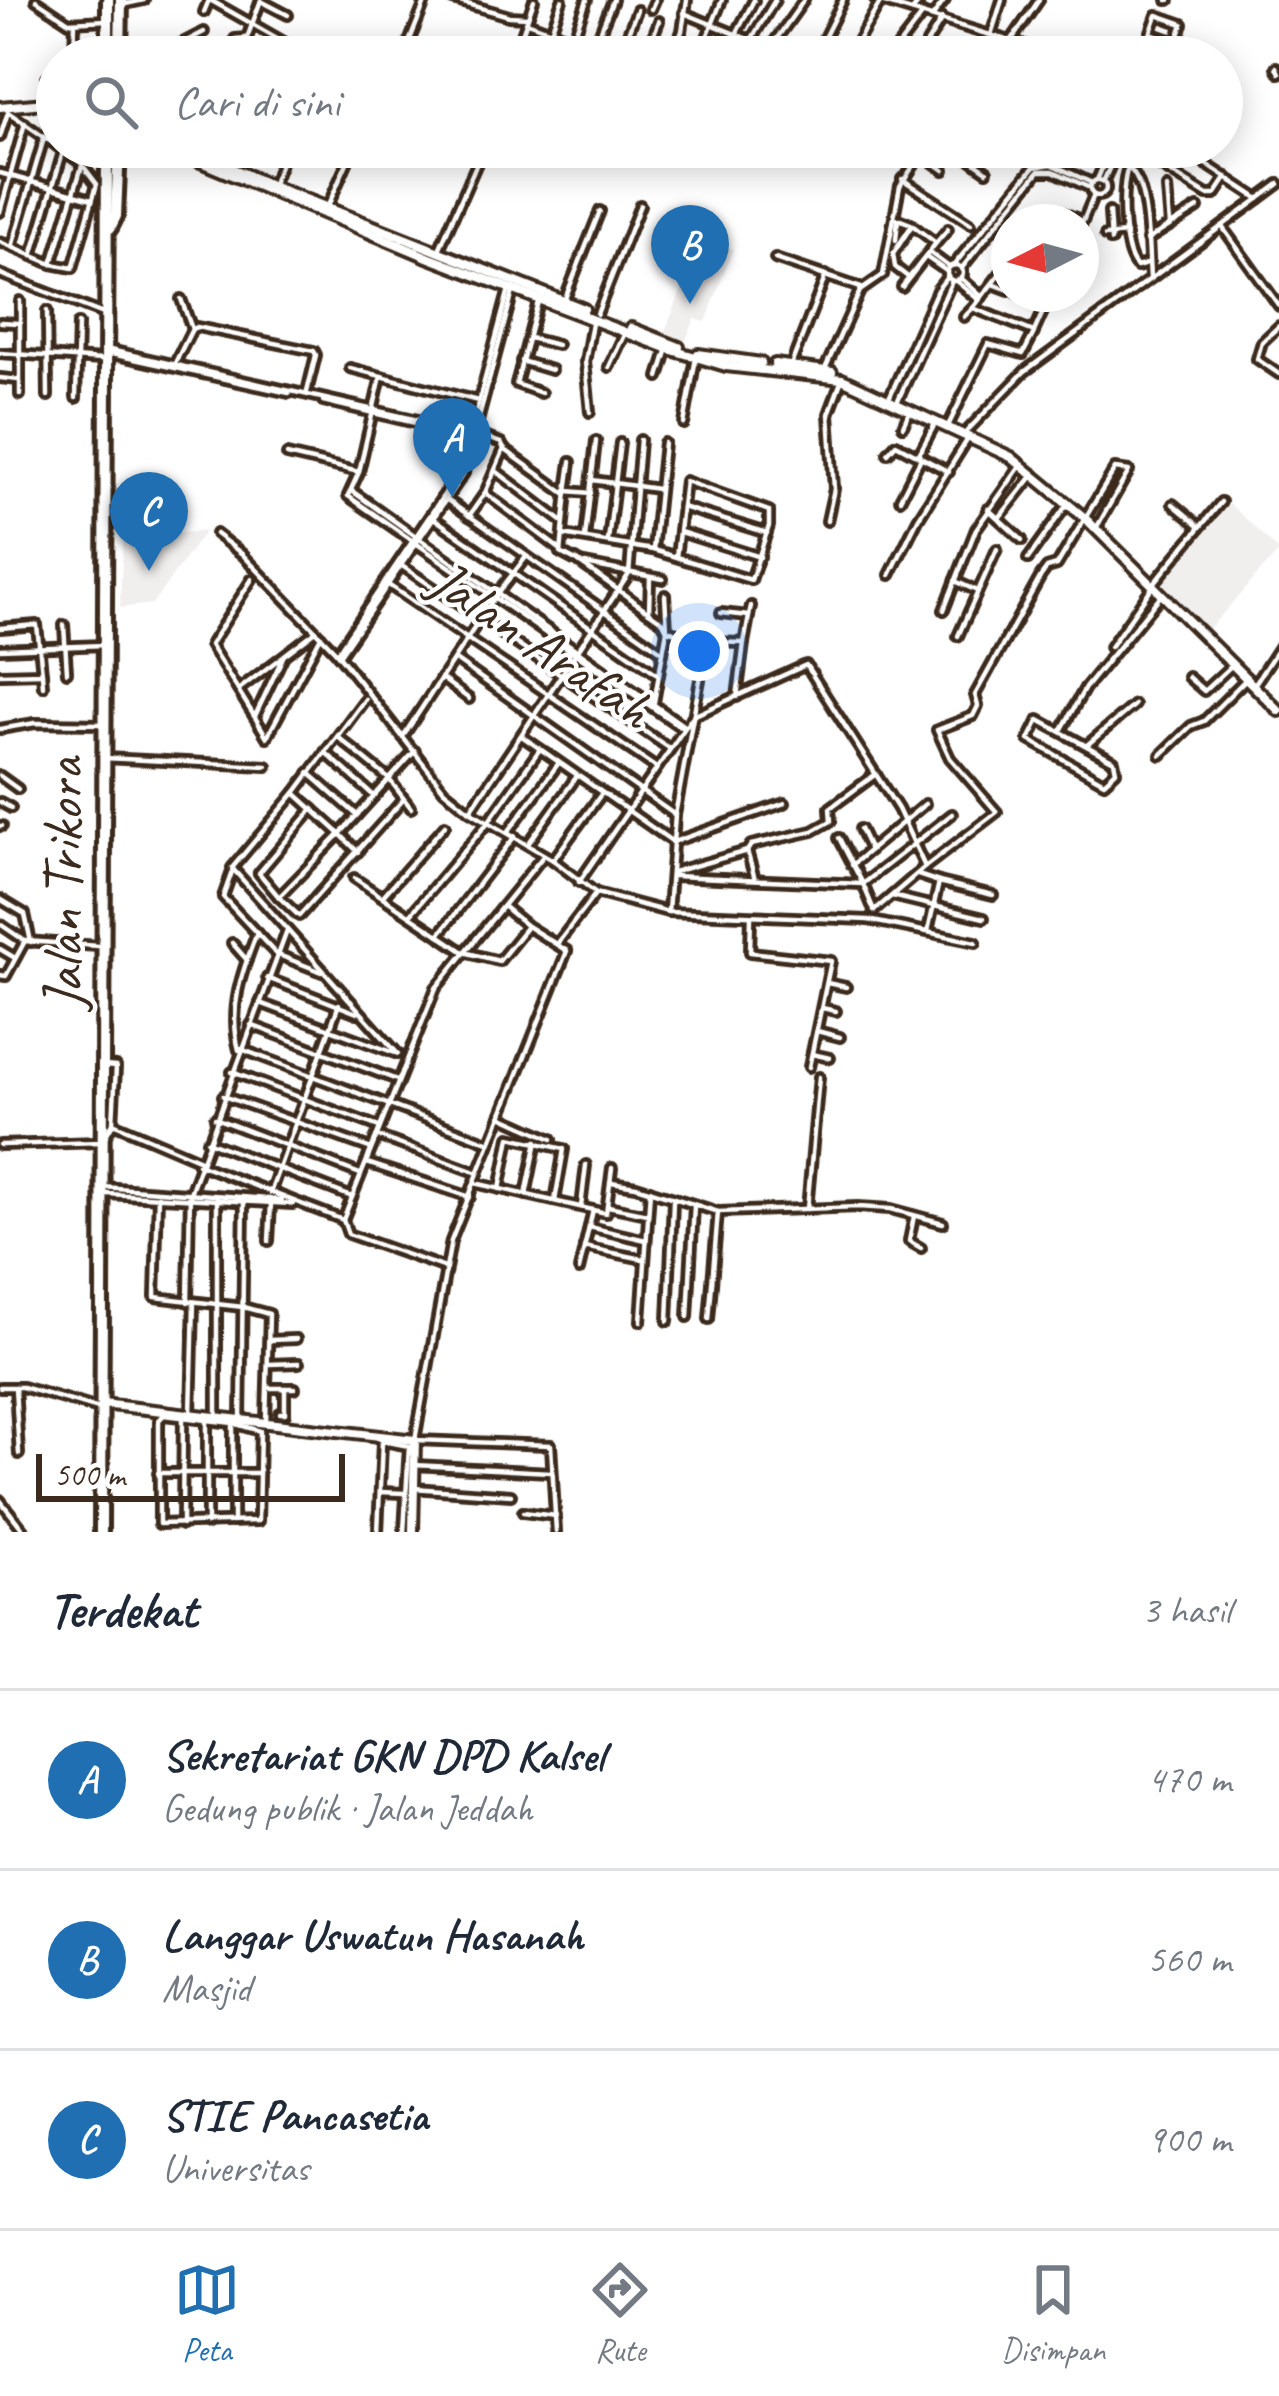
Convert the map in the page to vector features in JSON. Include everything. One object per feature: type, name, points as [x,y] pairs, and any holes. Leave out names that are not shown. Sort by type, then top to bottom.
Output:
[{"type":"main road","points":[[108,0],[108,36]]},
{"type":"main road","points":[[120,36],[121,3]]},
{"type":"main road","name":"Jalan Trikora","points":[[109,168],[112,215]]},
{"type":"main road","name":"Jalan Trikora","points":[[101,1532],[106,237],[117,168]]},
{"type":"street","points":[[36,0],[75,22],[108,20]]},
{"type":"street","points":[[121,3],[144,0]]},
{"type":"street","points":[[204,12],[210,0],[274,36]]},
{"type":"street","points":[[230,9],[233,0]]},
{"type":"street","points":[[248,36],[261,0],[288,15]]},
{"type":"street","points":[[412,36],[427,0]]},
{"type":"street","points":[[453,0],[527,20],[565,36]]},
{"type":"street","points":[[521,36],[534,0]]},
{"type":"street","points":[[551,31],[562,0]]},
{"type":"street","points":[[574,36],[587,0]]},
{"type":"street","points":[[598,36],[613,0]]},
{"type":"street","points":[[651,9],[655,0]]},
{"type":"street","points":[[680,36],[687,0]]},
{"type":"street","points":[[707,36],[722,0]]},
{"type":"street","points":[[734,36],[754,0]]},
{"type":"street","points":[[753,36],[775,0]]},
{"type":"street","points":[[780,36],[803,0]]},
{"type":"street","points":[[825,36],[843,0]]},
{"type":"street","points":[[912,11],[922,0]]},
{"type":"street","points":[[933,16],[945,0]]},
{"type":"street","points":[[991,35],[1002,0]]},
{"type":"street","points":[[861,36],[882,2],[994,36]]},
{"type":"street","points":[[1015,36],[1035,2]]},
{"type":"street","points":[[627,36],[637,10]]},
{"type":"street","points":[[684,13],[742,36]]},
{"type":"street","points":[[906,36],[923,14]]},
{"type":"street","points":[[1149,36],[1157,15],[1183,24],[1179,36]]},
{"type":"street","points":[[931,36],[942,19]]},
{"type":"street","points":[[653,36],[659,21]]},
{"type":"street","points":[[75,22],[75,36]]},
{"type":"street","points":[[195,36],[204,32]]},
{"type":"street","points":[[1150,33],[1158,36]]},
{"type":"street","points":[[3,108],[36,106]]},
{"type":"street","points":[[3,108],[36,132]]},
{"type":"street","points":[[0,137],[3,108]]},
{"type":"street","points":[[0,212],[26,124]]},
{"type":"street","points":[[12,248],[36,168]]},
{"type":"street","points":[[32,256],[56,168]]},
{"type":"street","points":[[52,264],[81,168]]},
{"type":"street","points":[[0,242],[73,268],[97,183],[85,168]]},
{"type":"street","points":[[218,168],[564,301],[668,348],[742,368],[842,379],[1024,460],[1279,708]]},
{"type":"street","points":[[231,168],[539,298],[691,352],[852,377],[949,424],[1023,464],[1098,525],[1162,595],[1252,681]]},
{"type":"street","points":[[272,186],[279,168]]},
{"type":"street","points":[[327,208],[344,168]]},
{"type":"street","points":[[438,252],[475,168]]},
{"type":"street","points":[[824,370],[861,288],[883,275],[902,179],[909,168]]},
{"type":"street","points":[[983,168],[987,171]]},
{"type":"street","points":[[894,398],[937,290],[1033,168]]},
{"type":"street","points":[[1057,168],[1095,186]]},
{"type":"street","points":[[1089,204],[1104,168]]},
{"type":"street","points":[[1149,263],[1139,268],[1130,261],[1123,183],[1129,168],[1139,176],[1147,240],[1149,263],[1150,278]]},
{"type":"street","points":[[1164,168],[1207,195],[1215,194],[1227,177]]},
{"type":"street","points":[[1213,168],[1259,199]]},
{"type":"street","points":[[0,173],[92,199]]},
{"type":"street","points":[[902,179],[971,224]]},
{"type":"street","points":[[890,575],[968,434],[1024,371],[1279,184]]},
{"type":"street","points":[[1167,188],[1170,225]]},
{"type":"street","points":[[590,412],[585,362],[596,316],[640,205]]},
{"type":"street","points":[[1147,240],[1198,208]]},
{"type":"street","points":[[564,301],[600,211]]},
{"type":"street","points":[[1109,212],[1109,238],[1126,234]]},
{"type":"street","points":[[909,278],[895,266],[898,219],[936,243]]},
{"type":"street","points":[[896,246],[912,225]]},
{"type":"street","points":[[1221,225],[1279,306]]},
{"type":"street","points":[[902,287],[948,229]]},
{"type":"street","points":[[928,255],[981,298]]},
{"type":"street","points":[[775,259],[861,288]]},
{"type":"street","points":[[0,274],[106,315]]},
{"type":"street","points":[[791,366],[826,275]]},
{"type":"street","points":[[475,435],[478,401],[513,285]]},
{"type":"street","points":[[338,655],[464,473],[513,285]]},
{"type":"street","points":[[964,317],[991,286]]},
{"type":"street","points":[[539,298],[517,386],[541,393]]},
{"type":"street","points":[[181,299],[192,329]]},
{"type":"street","points":[[20,301],[20,394]]},
{"type":"street","points":[[973,308],[1034,332]]},
{"type":"street","points":[[47,311],[48,396]]},
{"type":"street","points":[[949,424],[988,344],[1023,353],[1043,312]]},
{"type":"street","points":[[0,322],[20,323]]},
{"type":"street","points":[[76,398],[78,324]]},
{"type":"street","points":[[1279,326],[1262,342],[1257,358],[1279,374]]},
{"type":"street","points":[[175,364],[197,327],[314,351],[306,394]]},
{"type":"street","points":[[609,367],[626,331]]},
{"type":"street","points":[[529,338],[557,345]]},
{"type":"street","points":[[659,377],[668,348]]},
{"type":"street","points":[[0,353],[107,354],[175,364],[373,412]]},
{"type":"street","points":[[684,424],[696,358]]},
{"type":"street","points":[[521,361],[551,370]]},
{"type":"street","points":[[175,364],[501,443],[567,492],[591,493]]},
{"type":"street","points":[[350,368],[478,401]]},
{"type":"street","points":[[381,376],[351,494],[683,727]]},
{"type":"street","points":[[0,378],[20,380]]},
{"type":"street","points":[[827,520],[834,489],[829,414],[842,379]]},
{"type":"street","points":[[903,426],[910,410]]},
{"type":"street","points":[[900,499],[935,422]]},
{"type":"street","points":[[470,811],[629,574],[640,440]]},
{"type":"street","points":[[585,538],[596,441]]},
{"type":"street","points":[[608,541],[620,442]]},
{"type":"street","points":[[653,550],[664,443]]},
{"type":"street","points":[[888,453],[894,444],[949,472]]},
{"type":"street","points":[[469,516],[504,449]]},
{"type":"street","points":[[287,455],[358,472]]},
{"type":"street","points":[[571,462],[562,556],[663,579]]},
{"type":"street","points":[[944,610],[988,508],[1023,464]]},
{"type":"street","points":[[868,920],[925,867],[998,812],[950,758],[938,737],[939,728],[973,716],[978,706],[975,694],[1041,576],[1057,565],[1115,469],[1130,471],[1098,525]]},
{"type":"street","points":[[496,471],[563,522]]},
{"type":"street","points":[[999,518],[1034,474]]},
{"type":"street","points":[[592,480],[658,489]]},
{"type":"street","points":[[562,535],[653,550],[751,580],[771,515],[766,509],[685,481],[676,557]]},
{"type":"street","points":[[485,493],[561,550]]},
{"type":"street","points":[[444,499],[663,652]]},
{"type":"street","points":[[1110,647],[1221,502]]},
{"type":"street","points":[[1028,560],[1068,503]]},
{"type":"street","points":[[1172,504],[1199,526]]},
{"type":"street","points":[[682,506],[767,532]]},
{"type":"street","points":[[988,508],[1022,540]]},
{"type":"street","points":[[432,517],[659,675]]},
{"type":"street","points":[[680,532],[760,557]]},
{"type":"street","points":[[216,534],[319,633],[444,790],[596,893],[668,912],[868,920],[976,942]]},
{"type":"street","points":[[958,636],[997,549]]},
{"type":"street","points":[[404,735],[526,556]]},
{"type":"street","points":[[576,560],[667,630],[707,642],[744,643]]},
{"type":"street","points":[[399,564],[669,748]]},
{"type":"street","points":[[649,612],[650,578]]},
{"type":"street","points":[[252,579],[210,646],[267,737],[319,633]]},
{"type":"street","points":[[955,581],[977,592]]},
{"type":"street","name":"Jalan Arafah","points":[[386,583],[655,767]]},
{"type":"street","points":[[654,705],[667,630],[665,595]]},
{"type":"street","points":[[1060,731],[1085,688],[1162,595]]},
{"type":"street","points":[[737,697],[751,606]]},
{"type":"street","points":[[721,613],[749,616]]},
{"type":"street","points":[[0,628],[35,623],[43,686]]},
{"type":"street","points":[[64,625],[67,672]]},
{"type":"street","points":[[238,690],[319,633]]},
{"type":"street","points":[[668,912],[675,815],[707,642]]},
{"type":"street","points":[[0,650],[105,645]]},
{"type":"street","points":[[1161,755],[1252,681],[1279,647]]},
{"type":"street","points":[[255,716],[284,655]]},
{"type":"street","points":[[454,659],[675,815]]},
{"type":"street","points":[[1188,677],[1204,691],[1233,664]]},
{"type":"street","points":[[579,882],[693,716],[806,665],[904,822],[925,867]]},
{"type":"street","points":[[0,674],[42,673]]},
{"type":"street","points":[[441,678],[470,699]]},
{"type":"street","points":[[325,973],[276,954],[224,897],[233,869],[365,699]]},
{"type":"street","points":[[1087,745],[1134,705]]},
{"type":"street","points":[[1040,720],[1060,731],[1118,765],[1104,782],[1029,740],[1040,720]]},
{"type":"street","points":[[0,729],[35,723],[104,724]]},
{"type":"street","points":[[337,735],[389,779],[411,808]]},
{"type":"street","points":[[523,736],[673,842]]},
{"type":"street","points":[[411,914],[489,821],[540,749]]},
{"type":"street","points":[[279,898],[415,751]]},
{"type":"street","points":[[325,752],[374,796]]},
{"type":"street","points":[[104,758],[267,766]]},
{"type":"street","points":[[439,934],[559,763]]},
{"type":"street","points":[[309,773],[357,815]]},
{"type":"street","points":[[673,874],[747,851],[751,845],[828,824],[830,808],[875,774]]},
{"type":"street","points":[[0,776],[18,789]]},
{"type":"street","points":[[528,844],[578,776]]},
{"type":"street","points":[[295,793],[358,852]]},
{"type":"street","points":[[553,860],[602,794]]},
{"type":"street","points":[[313,809],[259,872],[299,916],[403,800]]},
{"type":"street","points":[[0,802],[11,808]]},
{"type":"street","points":[[673,842],[785,803]]},
{"type":"street","points":[[852,865],[925,804]]},
{"type":"street","points":[[673,874],[863,884],[952,814]]},
{"type":"street","points":[[383,896],[445,825]]},
{"type":"street","points":[[860,829],[870,850]]},
{"type":"street","points":[[839,838],[874,911]]},
{"type":"street","points":[[747,851],[755,879]]},
{"type":"street","points":[[446,1268],[348,1234],[343,1220],[402,1056],[436,988],[544,854]]},
{"type":"street","points":[[233,869],[402,1056]]},
{"type":"street","points":[[918,875],[993,895]]},
{"type":"street","points":[[354,878],[464,952],[500,961],[527,926]]},
{"type":"street","points":[[928,931],[939,882]]},
{"type":"street","points":[[557,944],[596,893]]},
{"type":"street","points":[[892,896],[984,918]]},
{"type":"street","points":[[0,899],[26,914],[28,942],[6,976],[0,975]]},
{"type":"street","points":[[409,1491],[451,1241],[567,951],[503,906]]},
{"type":"street","points":[[751,917],[750,952],[832,961],[809,1067]]},
{"type":"street","points":[[0,924],[28,942],[104,946]]},
{"type":"street","points":[[182,1525],[190,1195],[287,931]]},
{"type":"street","points":[[240,1050],[235,1022],[237,989],[257,933]]},
{"type":"street","points":[[232,944],[247,960]]},
{"type":"street","points":[[0,949],[15,958]]},
{"type":"street","points":[[267,978],[361,1015]]},
{"type":"street","points":[[827,983],[846,987]]},
{"type":"street","points":[[258,1002],[402,1056]]},
{"type":"street","points":[[270,1193],[339,1004]]},
{"type":"street","points":[[822,1008],[836,1011]]},
{"type":"street","points":[[250,1024],[397,1080]]},
{"type":"street","points":[[817,1031],[840,1037]]},
{"type":"street","points":[[240,1050],[490,1143]]},
{"type":"street","points":[[812,1054],[830,1058]]},
{"type":"street","points":[[0,1145],[102,1142],[113,1124],[116,1067],[103,1066]]},
{"type":"street","points":[[232,1072],[379,1127]]},
{"type":"street","points":[[807,1209],[819,1077]]},
{"type":"street","points":[[224,1096],[369,1148]]},
{"type":"street","points":[[501,1116],[552,1139]]},
{"type":"street","points":[[215,1118],[360,1174]]},
{"type":"street","points":[[113,1124],[343,1220]]},
{"type":"street","points":[[375,1136],[478,1173]]},
{"type":"street","points":[[500,1189],[510,1137],[537,1141],[564,1149],[554,1201]]},
{"type":"street","points":[[207,1141],[352,1197]]},
{"type":"street","points":[[526,1195],[537,1141]]},
{"type":"street","points":[[365,1162],[470,1198]]},
{"type":"street","points":[[580,1208],[586,1166]]},
{"type":"street","points":[[475,1183],[606,1213],[612,1168]]},
{"type":"street","points":[[611,1182],[718,1212],[858,1207],[943,1223]]},
{"type":"street","points":[[102,1190],[294,1201]]},
{"type":"street","points":[[102,1190],[305,1205]]},
{"type":"street","points":[[641,1321],[650,1190]]},
{"type":"street","points":[[158,1196],[155,1297],[268,1313],[266,1423]]},
{"type":"street","points":[[207,1524],[217,1198]]},
{"type":"street","points":[[233,1522],[244,1200]]},
{"type":"street","points":[[668,1321],[673,1200]]},
{"type":"street","points":[[269,1241],[271,1203]]},
{"type":"street","points":[[688,1318],[694,1205]]},
{"type":"street","points":[[608,1206],[647,1214]]},
{"type":"street","points":[[578,1270],[593,1210]]},
{"type":"street","points":[[709,1319],[718,1212]]},
{"type":"street","points":[[914,1216],[910,1241],[921,1249]]},
{"type":"street","points":[[589,1227],[646,1240]]},
{"type":"street","points":[[584,1247],[644,1259]]},
{"type":"street","points":[[269,1340],[296,1339]]},
{"type":"street","points":[[269,1364],[299,1363]]},
{"type":"street","points":[[15,1386],[19,1454]]},
{"type":"street","points":[[0,1387],[15,1386],[102,1407],[382,1439],[551,1444],[556,1532]]},
{"type":"street","points":[[268,1388],[295,1388]]},
{"type":"street","points":[[280,1412],[285,1413],[286,1388]]},
{"type":"street","points":[[187,1416],[159,1417],[158,1523],[258,1521],[260,1431],[237,1422]]},
{"type":"street","points":[[382,1439],[409,1446],[408,1532]]},
{"type":"street","points":[[378,1532],[382,1439]]},
{"type":"street","points":[[413,1465],[554,1472]]},
{"type":"street","points":[[158,1473],[259,1473]]},
{"type":"street","points":[[380,1492],[512,1495]]},
{"type":"street","points":[[0,1499],[25,1532]]},
{"type":"street","points":[[523,1512],[556,1516]]},
{"type":"shaded area","points":[[703,237],[733,249],[706,322],[695,319],[684,344],[663,336]]},
{"type":"shaded area","points":[[1230,504],[1279,551],[1206,632],[1157,582],[1205,524]]},
{"type":"shaded area","points":[[205,531],[152,604],[120,608],[123,538]]},
{"type":"place","name":"Langgar Uswatun Hasanah","points":[[690,304]]},
{"type":"place","name":"Sekretariat GKN DPD Kalsel","points":[[452,497]]},
{"type":"place","name":"STIE Pancasetia","points":[[149,571]]}]
